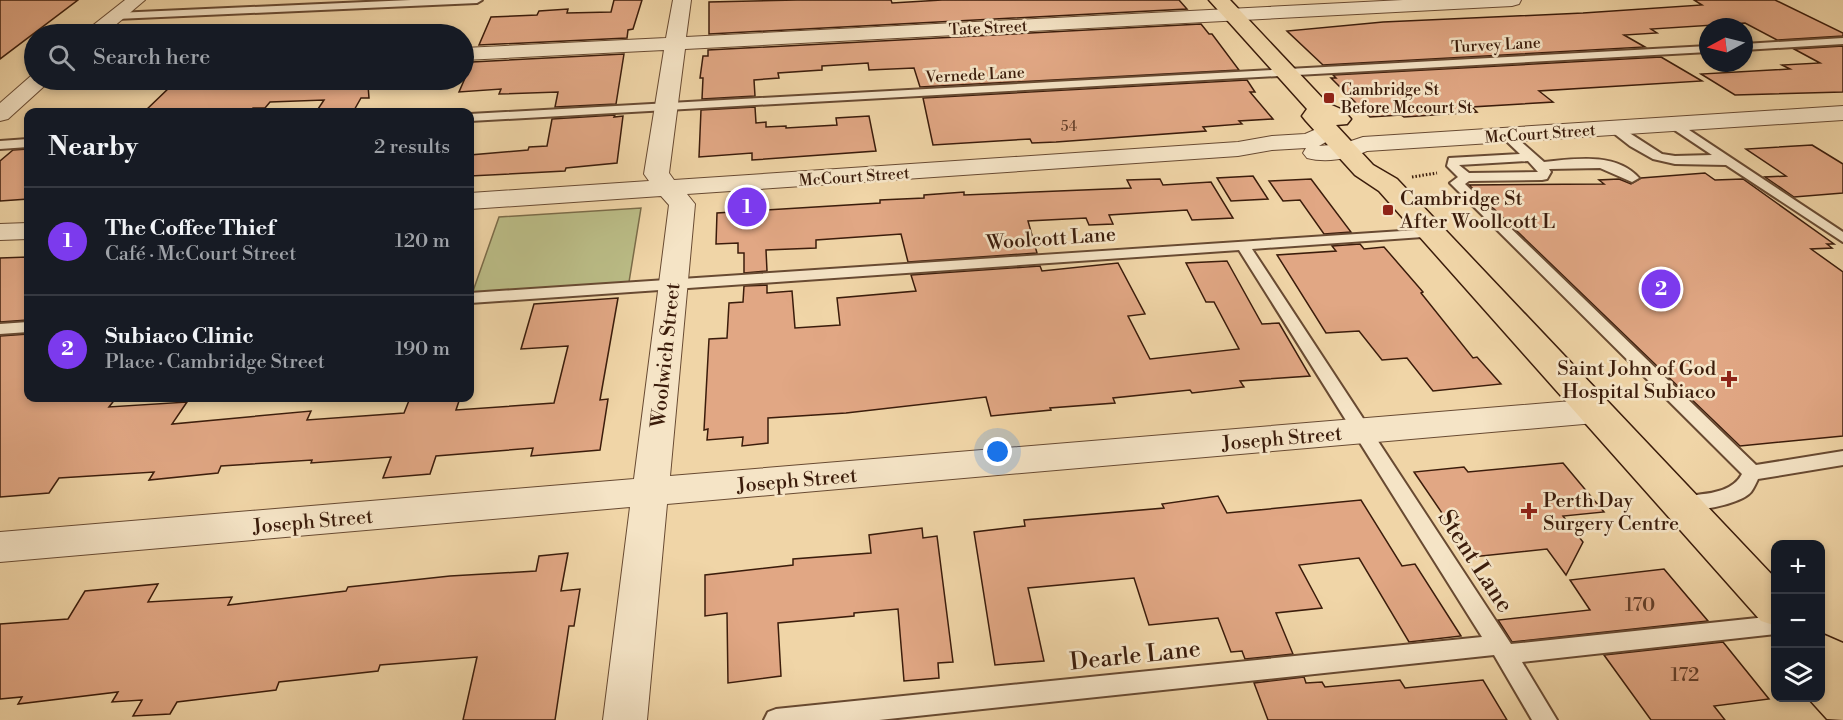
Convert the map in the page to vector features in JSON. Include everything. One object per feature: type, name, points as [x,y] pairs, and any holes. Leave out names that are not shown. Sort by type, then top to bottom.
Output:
[{"type":"main road","points":[[1226,7],[1286,73],[1323,120],[1354,148],[1364,170],[1400,181],[1432,233],[1771,603]]},
{"type":"main road","points":[[1825,655],[1843,666]]},
{"type":"main road","points":[[1825,684],[1843,704]]},
{"type":"street","points":[[106,24],[136,0]]},
{"type":"street","name":"Woolwich Street","points":[[625,720],[682,204],[656,174],[682,0]]},
{"type":"street","name":"Tate Street","points":[[474,53],[675,43],[1226,7],[1512,0]]},
{"type":"street","points":[[0,114],[28,90]]},
{"type":"street","name":"McCourt Street","points":[[1238,149],[1281,153],[1506,135],[1843,113]]},
{"type":"street","name":"McCourt Street","points":[[474,201],[1238,149],[1310,141],[1323,120]]},
{"type":"street","points":[[0,232],[24,231]]},
{"type":"street","name":"Joseph Street","points":[[0,547],[1595,411]]},
{"type":"lane","points":[[116,16],[477,0]]},
{"type":"lane","points":[[1753,46],[1843,41]]},
{"type":"lane","name":"Turvey Lane","points":[[1286,73],[1699,50]]},
{"type":"lane","name":"Vernede Lane","points":[[474,118],[1286,73]]},
{"type":"lane","points":[[1674,124],[1843,237]]},
{"type":"lane","points":[[1613,128],[1658,157],[1673,160],[1710,159],[1730,163]]},
{"type":"lane","points":[[1506,135],[1545,172],[1542,176],[1466,177],[1457,183],[1752,473]]},
{"type":"lane","points":[[0,144],[24,143]]},
{"type":"lane","points":[[1536,162],[1592,162],[1613,166],[1632,178]]},
{"type":"lane","name":"Woolcott Lane","points":[[474,298],[1432,233]]},
{"type":"lane","name":"Stent Lane","points":[[1242,246],[1502,649],[1545,720]]},
{"type":"lane","points":[[0,329],[24,327]]},
{"type":"lane","points":[[1752,473],[1843,458]]},
{"type":"lane","points":[[1680,504],[1719,499],[1744,488],[1752,473]]},
{"type":"lane","name":"Dearle Lane","points":[[776,720],[1502,649],[1771,625]]},
{"type":"path","points":[[1400,181],[1441,172]]},
{"type":"green space","points":[[641,208],[629,282],[474,294],[499,217]]},
{"type":"building","points":[[0,0],[78,0],[46,24],[24,24],[24,41],[0,59]]},
{"type":"building","points":[[614,0],[642,0],[633,29],[628,30],[627,38],[479,45],[491,17],[537,15],[539,11],[568,9],[567,13],[611,12]]},
{"type":"building","points":[[891,0],[892,3],[942,0],[1179,0],[1187,9],[709,34],[709,2]]},
{"type":"building","points":[[1694,0],[1775,0],[1843,33],[1843,36],[1777,40],[1753,27],[1753,18],[1699,18],[1699,26],[1651,29],[1657,33],[1624,35],[1645,47],[1323,65],[1287,31],[1383,22],[1702,5]]},
{"type":"building","points":[[1201,24],[1209,34],[1212,34],[1239,70],[920,87],[914,68],[869,70],[868,63],[822,66],[822,70],[778,73],[779,78],[754,80],[755,96],[702,99],[703,78],[700,78],[703,56],[708,56],[708,50]]},
{"type":"building","points":[[1843,46],[1843,92],[1735,95],[1701,74],[1790,69],[1782,65],[1820,63],[1794,49]]},
{"type":"building","points":[[624,54],[616,104],[555,107],[558,92],[499,94],[501,89],[459,92],[460,90],[474,90],[474,62]]},
{"type":"building","points":[[1661,57],[1702,81],[1539,91],[1553,102],[1472,107],[1477,112],[1370,117],[1331,78],[1336,78],[1333,75]]},
{"type":"building","points":[[1247,80],[1255,92],[1250,92],[1273,119],[1239,121],[1242,124],[1203,127],[1206,131],[1056,142],[1032,143],[1030,139],[933,145],[923,98]]},
{"type":"building","points":[[167,90],[368,90],[369,98],[361,98],[355,108],[319,108],[324,100],[270,102],[265,108],[148,108]]},
{"type":"building","points":[[755,107],[756,123],[766,122],[766,127],[837,125],[836,118],[869,116],[876,151],[752,160],[752,153],[699,157],[701,110]]},
{"type":"building","points":[[623,116],[617,163],[566,168],[565,171],[474,176],[474,155],[547,146],[552,119]]},
{"type":"building","points":[[1812,145],[1843,164],[1843,193],[1794,197],[1765,177],[1786,176],[1746,149]]},
{"type":"building","points":[[24,149],[24,199],[0,201],[0,161],[13,150]]},
{"type":"building","points":[[1705,173],[1715,180],[1743,179],[1834,244],[1827,244],[1832,248],[1811,249],[1843,272],[1843,436],[1740,446],[1469,185],[1604,184],[1599,180],[1619,179],[1631,184],[1641,178]]},
{"type":"building","points":[[1253,176],[1268,199],[1231,201],[1217,178]]},
{"type":"building","points":[[1160,179],[1163,185],[1211,182],[1233,218],[1192,220],[1187,210],[1109,215],[1113,224],[1089,225],[1086,218],[1028,221],[1037,253],[908,262],[901,234],[816,240],[816,248],[766,250],[767,271],[744,273],[744,253],[738,253],[738,243],[716,244],[717,213],[880,203],[880,200],[924,198],[924,195],[964,192],[964,195],[1131,188],[1127,180]]},
{"type":"building","points":[[1311,179],[1351,232],[1324,234],[1300,200],[1283,201],[1269,181]]},
{"type":"building","points":[[1360,244],[1364,249],[1384,247],[1423,292],[1421,293],[1473,358],[1477,357],[1501,384],[1433,391],[1407,358],[1382,360],[1359,331],[1326,333],[1277,255],[1336,251],[1332,246]]},
{"type":"building","points":[[24,257],[24,320],[0,322],[0,258]]},
{"type":"building","points":[[1227,261],[1262,324],[1279,323],[1310,376],[1240,381],[1244,387],[1113,398],[1115,403],[1050,408],[1051,410],[991,416],[986,397],[846,413],[768,418],[768,443],[742,446],[743,437],[707,440],[708,429],[704,430],[709,339],[727,338],[729,303],[743,302],[744,286],[767,285],[767,293],[792,291],[795,328],[840,325],[837,298],[916,291],[911,275],[1040,266],[1042,271],[1118,263],[1145,314],[1128,316],[1150,359],[1239,349],[1214,302],[1206,302],[1186,263]]},
{"type":"building","points":[[618,298],[600,400],[608,399],[600,450],[531,456],[533,448],[436,456],[430,474],[383,478],[391,457],[221,466],[218,473],[149,480],[154,472],[59,478],[49,493],[0,497],[0,336],[24,334],[24,402],[113,402],[109,407],[187,402],[172,424],[311,411],[307,420],[404,413],[408,402],[459,402],[456,410],[554,403],[568,346],[521,349],[534,304]]},
{"type":"building","points":[[1563,463],[1604,512],[1563,516],[1583,542],[1566,575],[1547,549],[1472,557],[1414,472],[1464,467],[1468,472]]},
{"type":"building","points":[[1218,496],[1227,513],[1361,500],[1402,566],[1415,564],[1461,636],[1409,642],[1359,558],[1299,565],[1322,608],[1276,613],[1293,654],[1245,659],[1242,651],[1231,652],[1218,618],[1149,625],[1134,578],[1028,588],[1044,661],[995,665],[974,532],[1025,526],[1024,520],[1164,508],[1162,504]]},
{"type":"building","points":[[922,528],[923,538],[937,536],[953,662],[938,663],[939,678],[904,681],[898,609],[854,613],[854,616],[778,623],[781,676],[728,683],[727,613],[705,616],[705,575],[793,565],[793,559],[871,553],[869,535]]},
{"type":"building","points":[[568,553],[561,591],[580,589],[574,626],[569,626],[555,720],[463,720],[477,657],[380,665],[378,671],[279,682],[276,690],[177,702],[170,714],[133,716],[142,700],[112,702],[118,692],[18,704],[22,697],[0,699],[0,624],[68,619],[85,591],[158,584],[148,602],[232,597],[228,605],[346,591],[348,587],[450,576],[536,571],[539,556]]},
{"type":"building","points":[[1664,569],[1708,621],[1512,642],[1498,620],[1590,610],[1570,580]]},
{"type":"building","points":[[1723,642],[1769,699],[1714,706],[1725,720],[1651,720],[1604,655]]},
{"type":"building","points":[[1304,677],[1306,683],[1322,682],[1325,687],[1400,680],[1405,688],[1483,680],[1507,720],[1268,720],[1254,683]]},
{"type":"place","name":"Cambridge St Before Mccourt St","points":[[1329,98]]},
{"type":"place","name":"The Coffee Thief","points":[[747,207]]},
{"type":"place","name":"Cambridge St After Woollcott L","points":[[1388,210]]},
{"type":"place","name":"Subiaco Clinic","points":[[1661,289]]},
{"type":"place","name":"Saint John of God Hospital Subiaco","points":[[1729,379]]},
{"type":"place","name":"Perth Day Surgery Centre","points":[[1529,511]]}]
